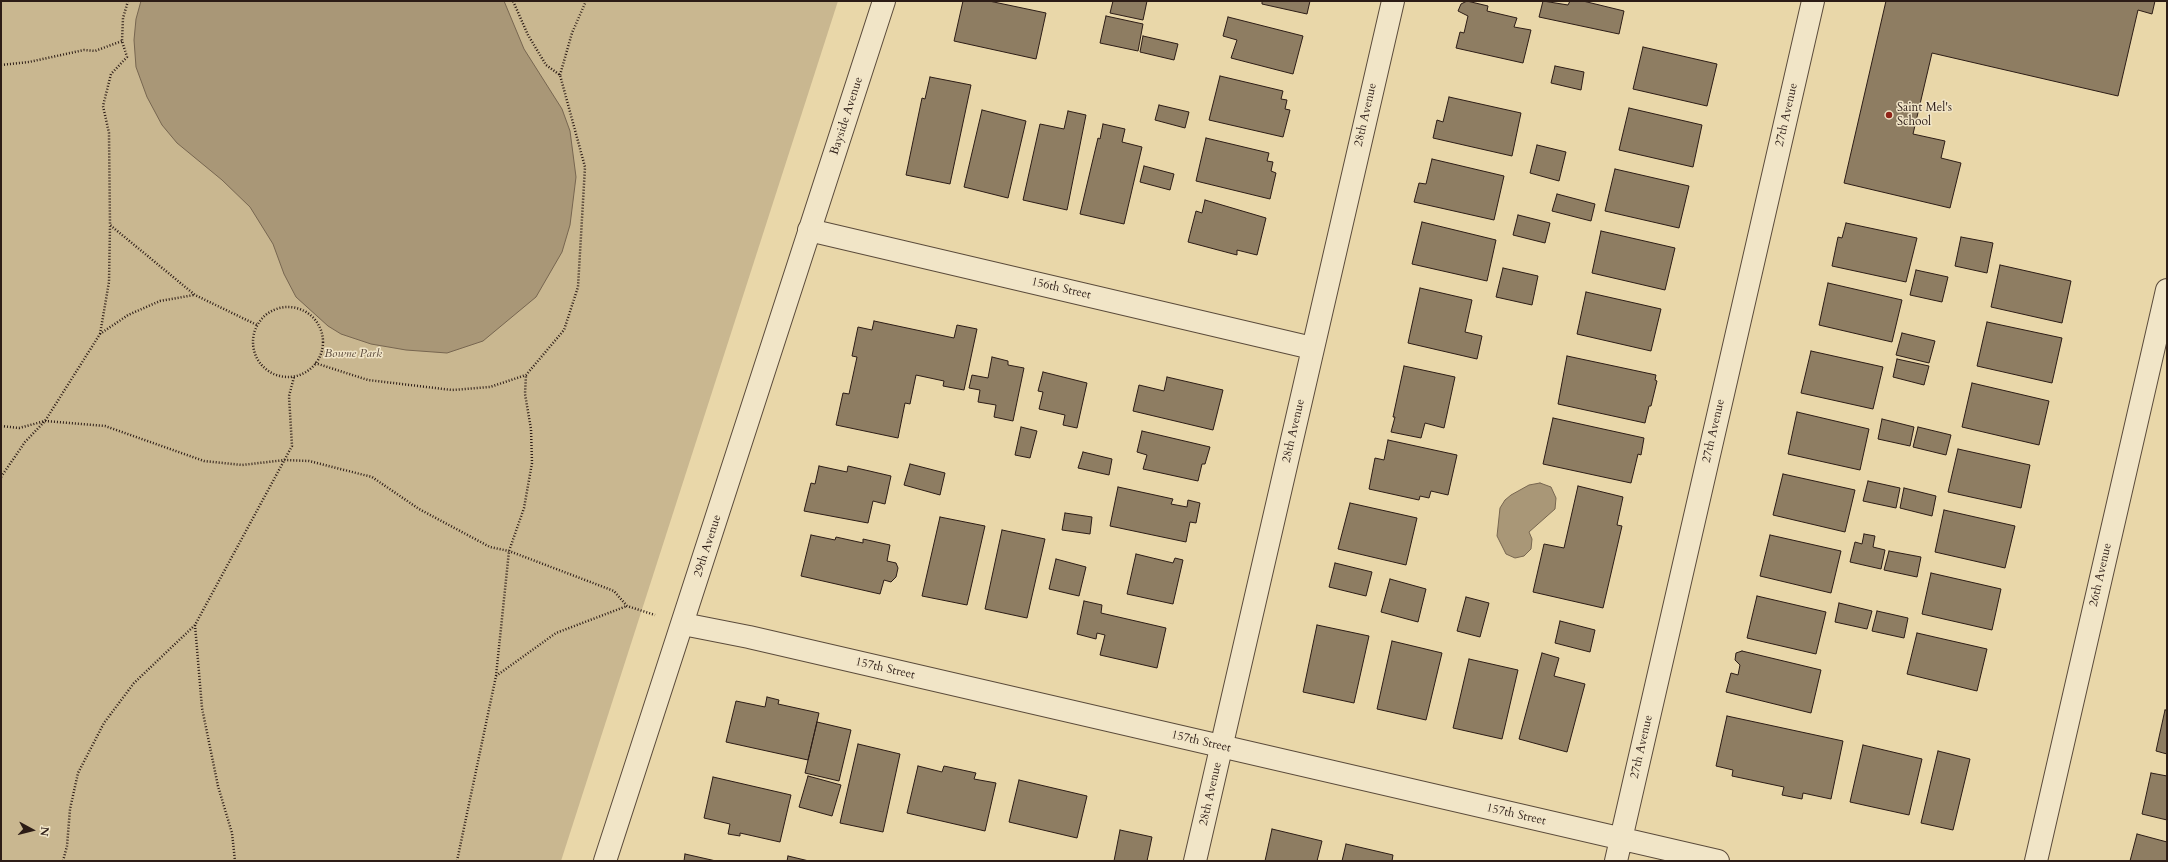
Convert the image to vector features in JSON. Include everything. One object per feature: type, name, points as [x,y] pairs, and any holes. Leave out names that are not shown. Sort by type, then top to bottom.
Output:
[{"type":"street","name":"Bayside Avenue","points":[[809,230],[884,1]]},
{"type":"street","name":"28th Avenue","points":[[1195,861],[1393,1]]},
{"type":"street","name":"27th Avenue","points":[[1616,861],[1813,1]]},
{"type":"street","name":"156th Street","points":[[809,230],[1312,348]]},
{"type":"street","name":"29th Avenue","points":[[605,861],[683,624],[809,230]]},
{"type":"street","name":"26th Avenue","points":[[2036,861],[2167,290]]},
{"type":"street","name":"157th Street","points":[[683,624],[750,637],[1718,861]]},
{"type":"path","points":[[100,334],[109,282],[110,225],[109,133],[103,106],[111,74],[127,57],[122,41],[123,18],[128,1]]},
{"type":"path","points":[[513,1],[528,34],[546,65],[560,75]]},
{"type":"path","points":[[315,363],[368,380],[452,390],[490,387],[526,375],[564,330],[578,287],[585,167],[560,75],[572,33],[586,1]]},
{"type":"path","points":[[1,65],[29,62],[84,50],[95,51],[122,41]]},
{"type":"path","points":[[110,225],[195,295],[257,325]]},
{"type":"path","points":[[1,477],[25,442],[44,421],[100,334],[128,314],[160,301],[195,295]]},
{"type":"path","points":[[285,306],[308,312],[316,320],[321,330],[323,342],[321,354],[307,371],[294,377],[284,377],[273,374],[264,367],[257,358],[253,336],[257,325],[264,315],[274,309],[285,306]]},
{"type":"path","points":[[458,861],[496,676],[509,551],[524,508],[532,462],[531,429],[525,394],[526,375]]},
{"type":"path","points":[[63,861],[68,846],[70,809],[78,773],[104,723],[134,683],[195,625],[292,446],[289,396],[294,377]]},
{"type":"path","points":[[1,426],[19,428],[44,421],[105,426],[204,461],[242,465],[285,460],[309,461],[372,477],[419,509],[490,547],[509,551],[614,591],[627,606],[683,624]]},
{"type":"path","points":[[496,676],[556,633],[627,606]]},
{"type":"path","points":[[195,625],[202,708],[218,786],[232,833],[235,861]]},
{"type":"green space","name":"Bowne Park","points":[[1,1],[838,1],[561,861],[1,861]]},
{"type":"shaded area","points":[[141,1],[504,1],[524,49],[562,109],[570,131],[576,177],[570,225],[562,252],[536,297],[483,341],[447,353],[406,350],[371,344],[341,334],[328,326],[296,297],[284,274],[273,244],[250,207],[222,180],[177,143],[162,125],[147,97],[136,67],[134,40],[136,19]]},
{"type":"shaded area","points":[[1540,483],[1551,487],[1556,498],[1555,509],[1529,532],[1532,539],[1531,549],[1524,556],[1515,558],[1506,554],[1497,536],[1500,508],[1505,500],[1511,495],[1529,485]]},
{"type":"building","points":[[963,1],[989,1],[1046,13],[1036,59],[954,41]]},
{"type":"building","points":[[1113,1],[1147,1],[1143,20],[1110,13]]},
{"type":"building","points":[[1262,1],[1310,1],[1307,14],[1262,4]]},
{"type":"building","points":[[1467,1],[1488,6],[1487,11],[1517,18],[1514,27],[1531,30],[1523,63],[1456,48],[1460,32],[1464,33],[1468,16],[1458,11],[1461,4]]},
{"type":"building","points":[[1543,1],[1568,5],[1570,1],[1583,1],[1624,11],[1619,34],[1539,17]]},
{"type":"building","name":"Saint Mel's School","points":[[1886,1],[2155,1],[2152,14],[2138,10],[2118,96],[1932,53],[1913,134],[1945,141],[1941,158],[1961,163],[1950,208],[1844,183]]},
{"type":"building","points":[[1106,16],[1143,24],[1138,51],[1100,43]]},
{"type":"building","points":[[1228,17],[1303,36],[1293,74],[1231,58],[1237,40],[1223,36]]},
{"type":"building","points":[[1143,36],[1178,44],[1174,60],[1140,52]]},
{"type":"building","points":[[1643,47],[1717,64],[1707,106],[1633,89]]},
{"type":"building","points":[[1555,66],[1584,72],[1581,90],[1551,83]]},
{"type":"building","points":[[1220,76],[1283,91],[1281,99],[1287,100],[1285,109],[1290,110],[1283,137],[1209,120]]},
{"type":"building","points":[[930,77],[971,85],[950,184],[906,175],[922,98],[925,99]]},
{"type":"building","points":[[1449,97],[1521,113],[1512,156],[1433,138],[1437,120],[1443,122]]},
{"type":"building","points":[[1159,105],[1189,112],[1185,128],[1155,120]]},
{"type":"building","points":[[1629,108],[1702,125],[1693,167],[1619,150]]},
{"type":"building","points":[[982,110],[1026,121],[1008,198],[964,187]]},
{"type":"building","points":[[1068,111],[1086,115],[1067,210],[1023,200],[1040,124],[1064,129]]},
{"type":"building","points":[[1103,124],[1125,129],[1122,142],[1142,147],[1124,224],[1080,214],[1098,138],[1100,139]]},
{"type":"building","points":[[1206,138],[1269,153],[1267,161],[1273,162],[1271,171],[1276,173],[1270,199],[1196,181]]},
{"type":"building","points":[[1537,145],[1566,152],[1559,181],[1530,173]]},
{"type":"building","points":[[1432,159],[1504,176],[1494,220],[1414,202],[1419,183],[1426,184]]},
{"type":"building","points":[[1144,166],[1174,174],[1170,190],[1140,182]]},
{"type":"building","points":[[1615,169],[1689,186],[1679,228],[1605,211]]},
{"type":"building","points":[[1557,194],[1595,204],[1591,221],[1552,211]]},
{"type":"building","points":[[1205,200],[1266,218],[1257,255],[1237,250],[1237,255],[1188,242],[1196,211],[1202,213]]},
{"type":"building","points":[[1518,215],[1550,223],[1545,243],[1513,235]]},
{"type":"building","points":[[1422,222],[1496,240],[1487,281],[1412,264]]},
{"type":"building","points":[[1846,223],[1917,238],[1906,282],[1832,266],[1838,237],[1842,238]]},
{"type":"building","points":[[1601,231],[1675,248],[1665,290],[1592,273]]},
{"type":"building","points":[[1961,237],[1993,243],[1987,273],[1955,266]]},
{"type":"building","points":[[2000,265],[2071,281],[2062,323],[1991,307]]},
{"type":"building","points":[[1503,268],[1538,276],[1532,305],[1496,297]]},
{"type":"building","points":[[1916,270],[1948,277],[1942,302],[1910,295]]},
{"type":"building","points":[[1828,283],[1902,300],[1892,342],[1819,325]]},
{"type":"building","points":[[1420,288],[1472,300],[1465,332],[1482,336],[1477,359],[1408,343]]},
{"type":"building","points":[[1586,292],[1661,309],[1651,351],[1577,334]]},
{"type":"building","points":[[874,321],[954,338],[957,325],[977,329],[964,390],[943,386],[944,381],[916,375],[910,404],[905,403],[898,438],[836,425],[843,393],[849,394],[857,357],[852,356],[858,327],[872,330]]},
{"type":"building","points":[[1987,322],[2062,338],[2052,383],[1977,366]]},
{"type":"building","points":[[1902,333],[1935,341],[1929,363],[1896,355]]},
{"type":"building","points":[[1811,351],[1883,367],[1873,409],[1801,393]]},
{"type":"building","points":[[1567,356],[1656,375],[1655,380],[1657,381],[1645,423],[1558,404]]},
{"type":"building","points":[[992,357],[1008,361],[1008,365],[1024,368],[1013,421],[994,417],[996,405],[978,402],[980,390],[969,388],[972,375],[988,378]]},
{"type":"building","points":[[1897,359],[1929,366],[1924,385],[1893,377]]},
{"type":"building","points":[[1404,366],[1455,377],[1444,428],[1425,423],[1421,438],[1391,432]]},
{"type":"building","points":[[1043,372],[1087,383],[1077,428],[1063,425],[1065,415],[1039,409],[1043,392],[1038,391]]},
{"type":"building","points":[[1167,377],[1223,390],[1213,430],[1133,411],[1139,385],[1164,391]]},
{"type":"building","points":[[1972,383],[2049,401],[2039,445],[1962,427]]},
{"type":"building","points":[[1797,412],[1869,429],[1860,470],[1788,454]]},
{"type":"building","points":[[1553,418],[1644,438],[1641,455],[1638,454],[1631,483],[1543,464]]},
{"type":"building","points":[[1882,419],[1914,427],[1910,446],[1878,439]]},
{"type":"building","points":[[1021,427],[1037,431],[1030,458],[1015,455]]},
{"type":"building","points":[[1918,427],[1951,435],[1946,455],[1913,447]]},
{"type":"building","points":[[1142,431],[1210,447],[1205,464],[1202,464],[1198,481],[1143,469],[1147,455],[1137,452]]},
{"type":"building","points":[[1388,440],[1457,455],[1448,495],[1431,491],[1429,498],[1420,496],[1419,500],[1369,489],[1375,458],[1384,460]]},
{"type":"building","points":[[1958,449],[2030,465],[2021,508],[1948,492]]},
{"type":"building","points":[[1083,452],[1112,459],[1109,475],[1078,468]]},
{"type":"building","points":[[910,464],[945,473],[940,495],[904,485]]},
{"type":"building","points":[[819,466],[847,472],[848,466],[891,476],[885,504],[873,501],[868,523],[804,511],[811,483],[815,484]]},
{"type":"building","points":[[1783,474],[1855,490],[1845,532],[1773,515]]},
{"type":"building","points":[[1868,481],[1900,488],[1896,508],[1863,501]]},
{"type":"building","points":[[1578,486],[1623,497],[1617,525],[1622,526],[1603,608],[1533,592],[1544,544],[1564,548]]},
{"type":"building","points":[[1118,487],[1173,499],[1171,504],[1187,507],[1188,500],[1200,503],[1196,523],[1190,522],[1186,542],[1110,526]]},
{"type":"building","points":[[1904,488],[1936,496],[1932,516],[1900,508]]},
{"type":"building","points":[[1350,503],[1417,518],[1406,565],[1338,549]]},
{"type":"building","points":[[1944,510],[2015,526],[2005,568],[1935,552]]},
{"type":"building","points":[[1065,513],[1092,517],[1090,534],[1062,530]]},
{"type":"building","points":[[940,517],[985,526],[967,605],[922,596]]},
{"type":"building","points":[[1002,530],[1045,539],[1027,618],[985,609]]},
{"type":"building","points":[[1864,534],[1875,536],[1873,547],[1885,550],[1881,569],[1850,562],[1855,542],[1862,544]]},
{"type":"building","points":[[811,535],[835,540],[836,537],[863,543],[863,539],[890,545],[887,561],[896,563],[898,568],[896,577],[891,582],[884,580],[880,594],[801,576]]},
{"type":"building","points":[[1770,535],[1841,551],[1831,593],[1760,576]]},
{"type":"building","points":[[1889,551],[1921,557],[1917,577],[1884,570]]},
{"type":"building","points":[[1136,554],[1173,563],[1175,558],[1183,560],[1173,604],[1127,594]]},
{"type":"building","points":[[1056,559],[1086,567],[1079,596],[1049,589]]},
{"type":"building","points":[[1335,563],[1372,572],[1366,596],[1329,587]]},
{"type":"building","points":[[1931,573],[2001,589],[1992,630],[1922,614]]},
{"type":"building","points":[[1390,579],[1426,589],[1418,622],[1381,612]]},
{"type":"building","points":[[1757,596],[1826,612],[1816,654],[1747,638]]},
{"type":"building","points":[[1466,597],[1489,603],[1480,637],[1457,631]]},
{"type":"building","points":[[1084,601],[1102,605],[1101,613],[1166,628],[1157,668],[1100,655],[1105,635],[1097,633],[1096,639],[1077,634]]},
{"type":"building","points":[[1839,603],[1872,611],[1867,629],[1835,622]]},
{"type":"building","points":[[1877,611],[1908,618],[1904,638],[1872,631]]},
{"type":"building","points":[[1560,621],[1595,630],[1590,652],[1555,643]]},
{"type":"building","points":[[1317,625],[1369,636],[1354,703],[1303,692]]},
{"type":"building","points":[[1917,633],[1987,649],[1977,691],[1907,674]]},
{"type":"building","points":[[1392,641],[1442,653],[1426,720],[1377,709]]},
{"type":"building","points":[[1742,651],[1821,670],[1811,713],[1726,692],[1731,673],[1738,675],[1740,665],[1735,660],[1736,653]]},
{"type":"building","points":[[1542,653],[1559,658],[1554,676],[1585,684],[1567,752],[1519,739]]},
{"type":"building","points":[[1469,659],[1518,670],[1502,739],[1453,728]]},
{"type":"building","points":[[767,697],[779,700],[778,704],[819,713],[808,760],[726,742],[736,701],[765,707]]},
{"type":"building","points":[[2165,710],[2167,710],[2167,754],[2156,751]]},
{"type":"building","points":[[1727,716],[1843,741],[1831,799],[1803,793],[1802,799],[1782,795],[1784,787],[1732,776],[1733,770],[1716,766]]},
{"type":"building","points":[[817,722],[851,730],[839,781],[805,773]]},
{"type":"building","points":[[858,744],[900,754],[883,832],[840,823]]},
{"type":"building","points":[[1863,745],[1922,759],[1909,815],[1850,802]]},
{"type":"building","points":[[1938,751],[1970,759],[1953,830],[1921,823]]},
{"type":"building","points":[[918,766],[942,772],[944,766],[976,773],[974,779],[996,783],[985,831],[907,813]]},
{"type":"building","points":[[2151,773],[2167,776],[2167,820],[2142,814]]},
{"type":"building","points":[[808,776],[841,785],[832,816],[799,807]]},
{"type":"building","points":[[713,777],[791,795],[780,842],[740,833],[740,836],[728,834],[730,824],[704,818]]},
{"type":"building","points":[[1019,780],[1087,796],[1077,838],[1009,822]]},
{"type":"building","points":[[1272,829],[1322,841],[1317,861],[1265,861]]},
{"type":"building","points":[[1120,830],[1152,837],[1147,861],[1114,861]]},
{"type":"building","points":[[2137,834],[2167,842],[2167,861],[2130,861]]},
{"type":"building","points":[[1346,844],[1393,855],[1392,861],[1342,861]]},
{"type":"building","points":[[685,854],[716,861],[684,861]]},
{"type":"building","points":[[788,856],[809,861],[787,861]]},
{"type":"place","name":"Saint Mel's School","points":[[1889,115]]}]
